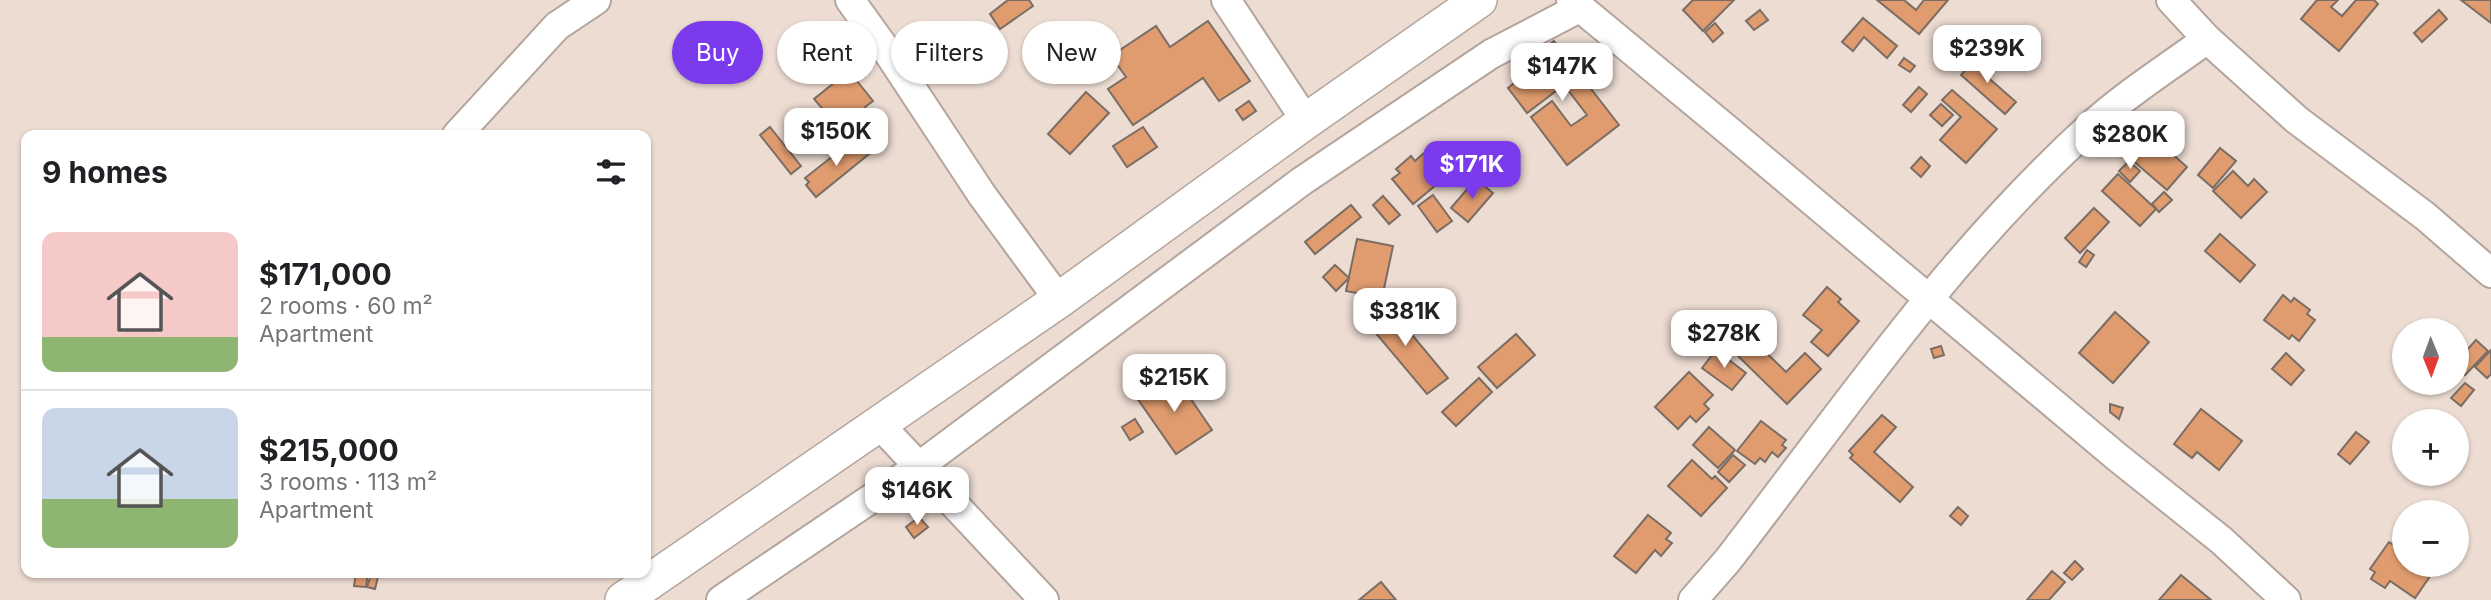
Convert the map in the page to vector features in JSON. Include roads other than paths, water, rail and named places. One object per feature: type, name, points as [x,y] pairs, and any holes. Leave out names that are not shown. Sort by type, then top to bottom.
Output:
[{"type":"street","points":[[462,130],[556,26],[596,0]]},
{"type":"street","points":[[850,0],[982,195],[1059,300]]},
{"type":"street","points":[[1226,0],[1306,121]]},
{"type":"street","points":[[623,600],[1059,300],[1479,0]]},
{"type":"street","points":[[2171,0],[2207,39],[2297,120],[2425,216],[2491,274]]},
{"type":"street","points":[[721,600],[918,467],[1302,181],[1491,54],[1575,4],[2117,457],[2221,540],[2286,600]]},
{"type":"street","points":[[1693,600],[1728,560],[1929,298],[2005,210],[2093,123],[2207,39]]},
{"type":"street","points":[[878,423],[1044,600]]}]
